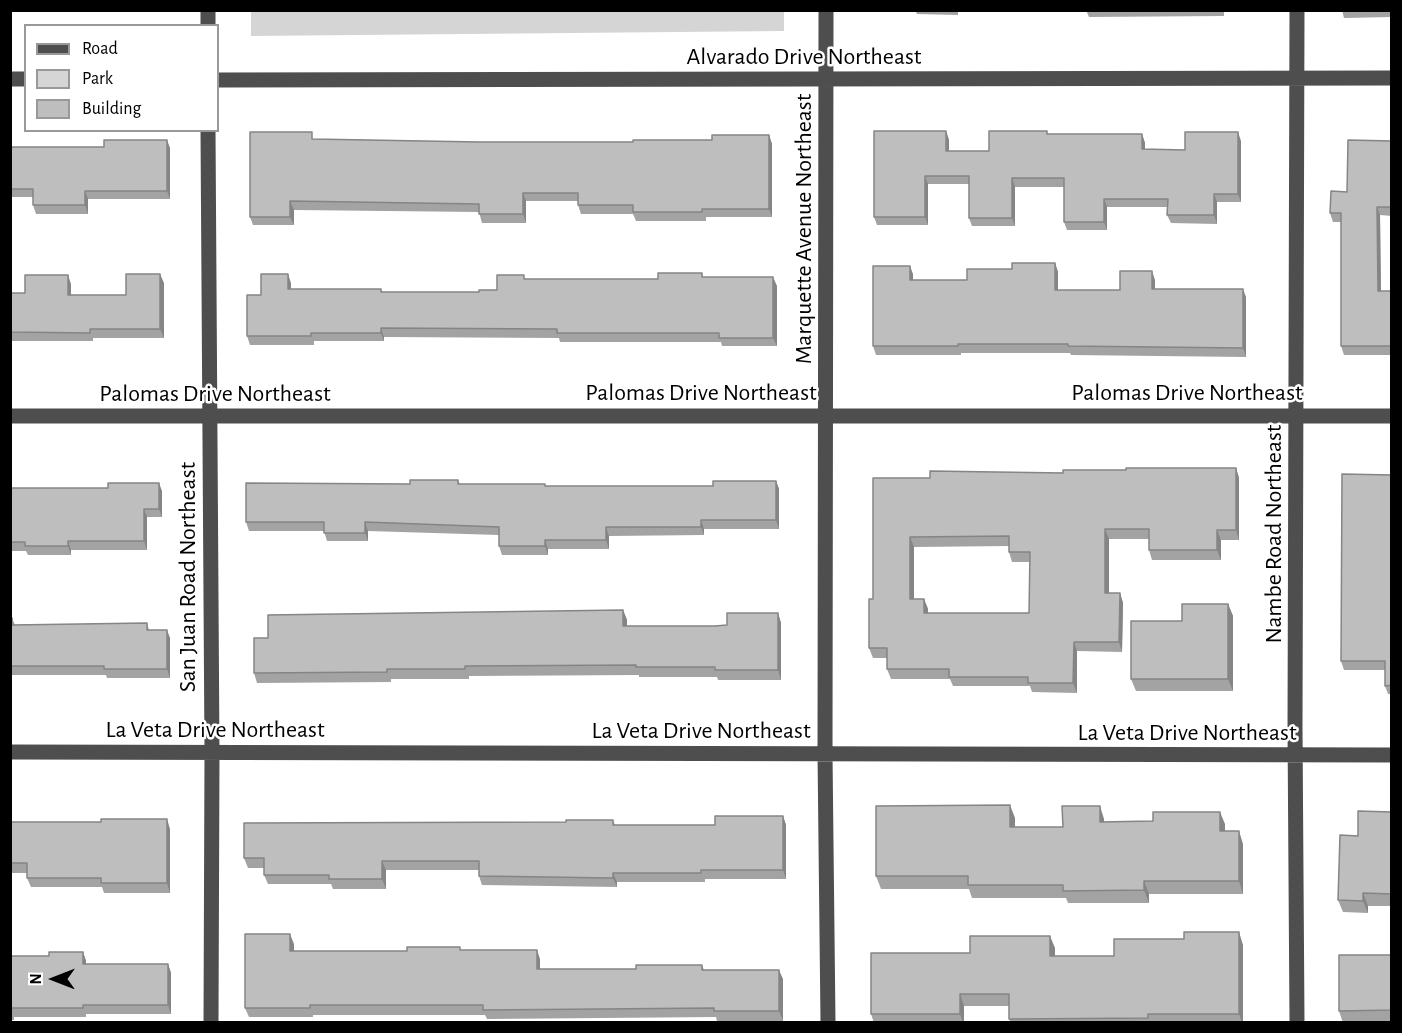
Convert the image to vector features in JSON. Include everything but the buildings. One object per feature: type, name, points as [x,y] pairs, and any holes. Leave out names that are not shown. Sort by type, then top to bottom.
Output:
[{"type":"street","name":"Marquette Avenue Northeast","points":[[826,10],[825,754],[828,1023]]},
{"type":"street","name":"Nambe Road Northeast","points":[[1297,10],[1295,756],[1297,1023]]},
{"type":"street","name":"Alvarado Drive Northeast","points":[[219,80],[1392,78]]},
{"type":"street","name":"San Juan Road Northeast","points":[[208,132],[212,753],[211,1023]]},
{"type":"street","name":"Palomas Drive Northeast","points":[[10,416],[1392,416]]},
{"type":"street","name":"La Veta Drive Northeast","points":[[10,752],[1392,755]]},
{"type":"green space","points":[[251,10],[784,10],[784,31],[251,36]]}]
